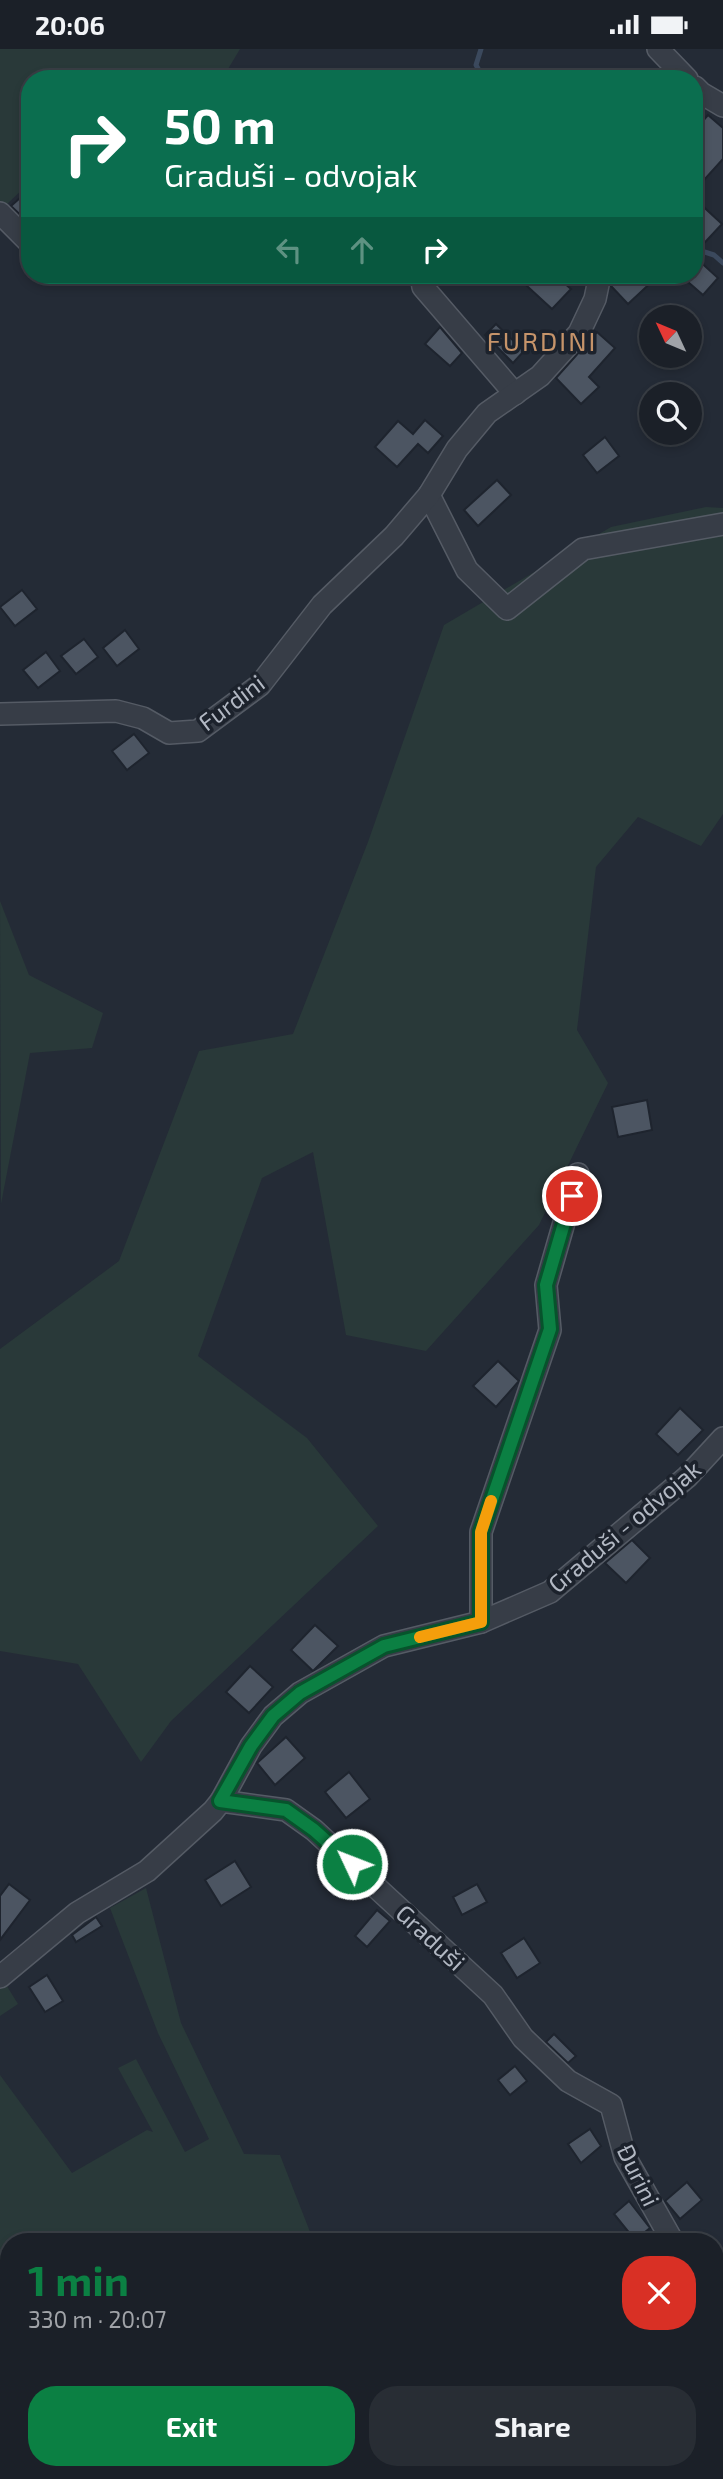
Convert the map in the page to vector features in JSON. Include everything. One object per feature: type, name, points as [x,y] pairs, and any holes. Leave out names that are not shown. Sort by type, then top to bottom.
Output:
[{"type":"street","points":[[658,49],[677,70]]},
{"type":"street","points":[[703,94],[723,106]]},
{"type":"street","points":[[0,213],[21,234]]},
{"type":"street","points":[[422,284],[515,394]]},
{"type":"street","name":"Furdini","points":[[0,714],[116,711],[143,718],[169,733],[198,731],[260,685],[323,605],[394,536],[429,495],[465,440],[487,413],[540,376],[579,333],[595,299],[598,284]]},
{"type":"street","points":[[429,495],[467,570],[507,608],[583,549],[723,524]]},
{"type":"street","points":[[481,1622],[481,1532],[550,1329],[546,1285],[579,1174]]},
{"type":"street","name":"Graduši - odvojak","points":[[220,1801],[251,1746],[273,1716],[300,1693],[384,1646],[481,1622],[550,1592],[687,1477],[723,1438]]},
{"type":"street","points":[[0,1977],[77,1913],[147,1871],[213,1811],[220,1801]]},
{"type":"street","name":"Graduši","points":[[220,1801],[286,1810],[314,1830],[494,1995],[523,2038],[568,2081],[611,2105]]},
{"type":"street","name":"Đurini","points":[[611,2105],[625,2157],[668,2233]]},
{"type":"shaded area","points":[[0,49],[240,49],[227,70],[21,70],[21,191],[6,205],[0,202]]},
{"type":"shaded area","points":[[706,507],[723,508],[723,814],[701,846],[638,817],[596,867],[577,1030],[608,1083],[539,1225],[426,1351],[346,1335],[313,1152],[262,1178],[198,1356],[307,1438],[378,1526],[171,1721],[141,1762],[78,1664],[0,1651],[0,1349],[119,1261],[199,1051],[293,1034],[368,842],[444,625],[611,527]]},
{"type":"shaded area","points":[[0,901],[29,975],[103,1013],[92,1048],[30,1053],[1,1204]]},
{"type":"shaded area","points":[[146,1888],[181,2023],[244,2154],[280,2155],[310,2233],[0,2233],[0,2075],[72,2173],[147,2130],[153,2132],[118,2068],[136,2059],[185,2152],[209,2139],[158,2033],[110,1908]]},
{"type":"shaded area","points":[[5,1983],[18,2004],[0,2016],[0,1987]]},
{"type":"building","points":[[708,115],[723,128],[723,159],[703,181],[703,121]]},
{"type":"building","points":[[21,197],[21,215],[11,206]]},
{"type":"building","points":[[703,206],[722,224],[703,244]]},
{"type":"building","points":[[703,264],[718,278],[703,295],[690,284],[703,284]]},
{"type":"building","points":[[525,284],[565,284],[571,289],[552,309]]},
{"type":"building","points":[[611,284],[649,284],[628,304]]},
{"type":"building","points":[[496,324],[524,351],[513,363],[485,335]]},
{"type":"building","points":[[440,327],[462,353],[450,366],[425,344]]},
{"type":"building","points":[[597,332],[615,348],[589,377],[599,387],[581,404],[556,378]]},
{"type":"building","points":[[425,420],[443,436],[428,453],[418,444],[397,467],[375,447],[398,421],[413,434]]},
{"type":"building","points":[[605,437],[619,456],[597,473],[583,455]]},
{"type":"building","points":[[497,480],[511,495],[478,526],[464,510]]},
{"type":"building","points":[[22,590],[37,609],[15,626],[0,607]]},
{"type":"building","points":[[125,630],[139,649],[117,666],[103,648]]},
{"type":"building","points":[[84,639],[98,657],[76,674],[61,656]]},
{"type":"building","points":[[46,652],[60,671],[38,688],[23,670]]},
{"type":"building","points":[[134,734],[149,753],[127,770],[112,751]]},
{"type":"building","points":[[647,1100],[652,1130],[618,1137],[612,1107]]},
{"type":"building","points":[[498,1361],[519,1381],[496,1407],[473,1386]]},
{"type":"building","points":[[680,1408],[703,1430],[678,1455],[656,1434]]},
{"type":"building","points":[[632,1540],[650,1558],[626,1583],[605,1563]]},
{"type":"building","points":[[315,1625],[338,1646],[313,1671],[291,1650]]},
{"type":"building","points":[[250,1666],[273,1687],[249,1713],[226,1692]]},
{"type":"building","points":[[286,1737],[305,1758],[275,1785],[257,1763]]},
{"type":"building","points":[[349,1772],[370,1799],[346,1818],[325,1792]]},
{"type":"building","points":[[235,1861],[251,1887],[221,1906],[205,1880]]},
{"type":"building","points":[[9,1884],[30,1900],[0,1940],[0,1896]]},
{"type":"building","points":[[477,1884],[487,1902],[462,1915],[453,1897]]},
{"type":"building","points":[[377,1910],[390,1921],[367,1947],[355,1936]]},
{"type":"building","points":[[96,1917],[102,1926],[76,1942],[72,1935]]},
{"type":"building","points":[[524,1938],[540,1963],[517,1978],[501,1953]]},
{"type":"building","points":[[47,1975],[63,2001],[45,2012],[29,1987]]},
{"type":"building","points":[[554,2034],[576,2056],[568,2063],[546,2042]]},
{"type":"building","points":[[515,2066],[527,2081],[510,2095],[498,2080]]},
{"type":"building","points":[[590,2129],[601,2146],[581,2163],[568,2144]]},
{"type":"building","points":[[687,2182],[702,2200],[680,2219],[665,2201]]},
{"type":"building","points":[[629,2201],[650,2228],[644,2233],[629,2233],[614,2214]]},
{"type":"waterway","points":[[479,70],[476,65],[481,49]]},
{"type":"waterway","points":[[703,252],[714,255],[723,263]]},
{"type":"slow traffic","points":[[420,1637],[481,1622],[481,1532],[491,1501]]},
{"type":"district","name":"FURDINI","points":[[542,340]]},
{"type":"route","points":[[352,1864],[314,1830],[286,1810],[220,1801],[251,1746],[273,1716],[300,1693],[384,1646],[481,1622],[481,1532],[550,1329],[546,1285],[572,1196]]}]
